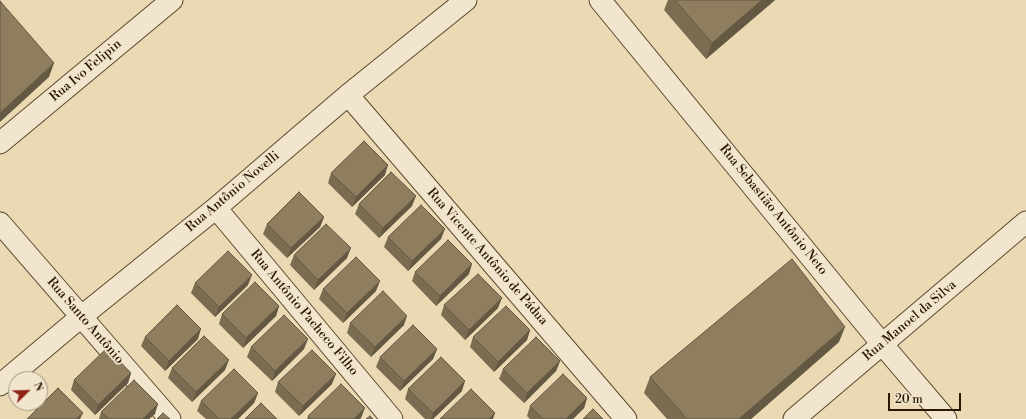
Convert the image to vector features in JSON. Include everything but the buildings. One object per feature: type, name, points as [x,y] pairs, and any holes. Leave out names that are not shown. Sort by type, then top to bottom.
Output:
[{"type":"street","name":"Rua Ivo Felipin","points":[[0,143],[172,0]]},
{"type":"street","name":"Rua Antônio Novelli","points":[[0,385],[82,316],[216,208],[348,95],[466,0]]},
{"type":"street","name":"Rua Sebastião Antônio Neto","points":[[600,0],[882,344],[946,419]]},
{"type":"street","name":"Rua Vicente Antônio de Pádua","points":[[348,95],[626,419]]},
{"type":"street","name":"Rua Antônio Pacheco Filho","points":[[216,208],[392,419]]},
{"type":"street","name":"Rua Manoel da Silva","points":[[794,419],[1026,222]]},
{"type":"street","name":"Rua Santo Antônio","points":[[0,223],[170,419]]}]
